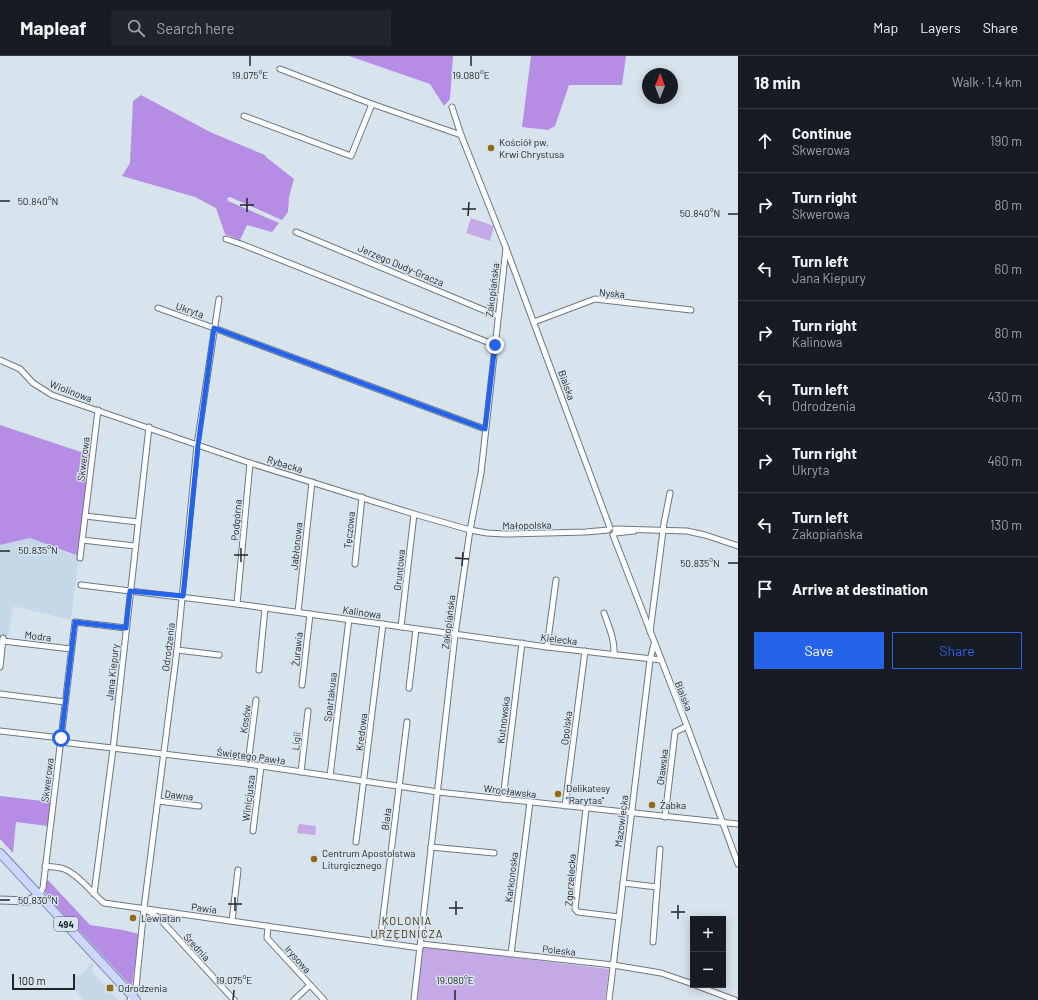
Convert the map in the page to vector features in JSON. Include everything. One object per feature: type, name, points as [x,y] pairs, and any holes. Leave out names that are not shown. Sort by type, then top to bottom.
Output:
[{"type":"main road","name":"494","points":[[0,853],[133,999]]},
{"type":"street","points":[[280,69],[372,104],[461,135]]},
{"type":"street","points":[[244,116],[351,156],[372,104]]},
{"type":"street","name":"Bialska","points":[[452,107],[461,135],[506,248],[738,864]]},
{"type":"street","name":"Jerzego Dudy-Gracza","points":[[296,232],[498,316]]},
{"type":"street","points":[[226,239],[495,345]]},
{"type":"street","name":"Zakopiańska","points":[[414,1000],[455,635],[470,530],[481,473],[506,248]]},
{"type":"street","name":"Odrodzenia","points":[[133,999],[136,987],[144,908],[177,650],[198,445],[219,299]]},
{"type":"street","name":"Nyska","points":[[534,322],[595,299],[691,310]]},
{"type":"street","name":"Ukryta","points":[[158,308],[485,429]]},
{"type":"street","name":"Wiolinowa","points":[[0,360],[20,369],[33,384],[52,395],[98,410]]},
{"type":"street","name":"Rybacka","points":[[98,410],[250,463],[470,530]]},
{"type":"street","name":"Skwerowa","points":[[80,558],[98,410]]},
{"type":"street","name":"Jana Kiepury","points":[[94,894],[113,748],[148,427]]},
{"type":"street","name":"Podgórna","points":[[238,604],[250,463]]},
{"type":"street","name":"Jabłonowa","points":[[298,612],[312,482]]},
{"type":"street","points":[[650,633],[670,493]]},
{"type":"street","name":"Tęczowa","points":[[355,564],[362,497]]},
{"type":"street","name":"Gruntowa","points":[[401,627],[414,514]]},
{"type":"street","points":[[85,516],[138,522]]},
{"type":"street","name":"Małopolska","points":[[470,530],[505,534],[664,530],[698,533],[738,546]]},
{"type":"street","points":[[82,540],[135,546]]},
{"type":"street","points":[[547,647],[556,580]]},
{"type":"street","name":"Kalinowa","points":[[81,585],[183,596],[455,635]]},
{"type":"street","points":[[259,670],[265,608]]},
{"type":"street","points":[[604,613],[613,639],[614,655]]},
{"type":"street","name":"Żurawia","points":[[302,685],[310,614]]},
{"type":"street","name":"Spartakusa","points":[[330,776],[349,620]]},
{"type":"street","name":"Skwerowa","points":[[39,895],[43,888],[75,622],[126,628]]},
{"type":"street","name":"Kredowa","points":[[356,842],[365,781],[383,624]]},
{"type":"street","points":[[410,688],[416,629]]},
{"type":"street","name":"Kielecka","points":[[455,635],[650,660],[660,660]]},
{"type":"street","name":"Modra","points":[[0,667],[3,639],[71,649]]},
{"type":"street","name":"Kutnowska","points":[[503,799],[522,643]]},
{"type":"street","name":"Mazowiecka","points":[[609,1000],[650,660],[654,644]]},
{"type":"street","points":[[177,650],[219,655]]},
{"type":"street","name":"Opolska","points":[[565,806],[585,651]]},
{"type":"street","points":[[0,694],[65,702]]},
{"type":"street","name":"Kosów","points":[[248,764],[256,700]]},
{"type":"street","name":"Ligii","points":[[301,772],[308,712]]},
{"type":"street","name":"Biała","points":[[380,942],[407,722]]},
{"type":"street","name":"Oławska","points":[[665,817],[675,732],[687,726]]},
{"type":"street","name":"Świętego Pawła","points":[[0,731],[113,748],[248,764],[438,792]]},
{"type":"street","name":"Winicjusza","points":[[253,831],[261,766]]},
{"type":"street","name":"Wrocławska","points":[[438,792],[723,824],[738,824]]},
{"type":"street","name":"Dawna","points":[[158,801],[199,806]]},
{"type":"street","name":"Karkonoska","points":[[510,954],[530,802]]},
{"type":"street","name":"Zgorzelecka","points":[[586,808],[575,909],[578,912],[619,917]]},
{"type":"street","points":[[431,847],[494,853]]},
{"type":"street","points":[[653,942],[660,849]]},
{"type":"street","name":"Pawia","points":[[45,866],[64,869],[74,874],[104,902],[380,942],[420,946]]},
{"type":"street","points":[[232,921],[238,870]]},
{"type":"street","points":[[623,883],[658,887]]},
{"type":"street","points":[[0,900],[28,901],[39,895]]},
{"type":"street","name":"Średnia","points":[[144,908],[160,919],[234,1000]]},
{"type":"street","name":"Irysowa","points":[[268,926],[268,938],[324,1000]]},
{"type":"street","name":"Poleska","points":[[420,946],[613,965],[661,973],[690,984]]},
{"type":"street","points":[[294,1000],[310,984]]},
{"type":"street","name":"Poleska","points":[[702,988],[735,1000]]},
{"type":"shaded area","points":[[349,56],[453,56],[450,99],[444,106],[430,84]]},
{"type":"shaded area","points":[[531,56],[626,56],[622,85],[569,85],[555,126],[548,130],[522,127]]},
{"type":"shaded area","points":[[141,95],[210,132],[265,155],[294,179],[289,197],[288,212],[282,220],[230,197],[227,198],[228,201],[279,223],[272,232],[247,225],[240,240],[225,234],[216,208],[195,197],[122,176],[130,163],[133,101]]},
{"type":"shaded area","points":[[471,218],[494,226],[490,241],[466,233]]},
{"type":"shaded area","points":[[0,425],[90,455],[79,556],[30,538],[0,545]]},
{"type":"shaded area","points":[[30,538],[79,556],[71,620],[13,606],[8,638],[0,637],[0,545]]},
{"type":"shaded area","points":[[0,796],[51,802],[48,826],[16,822],[13,853],[0,839]]},
{"type":"shaded area","points":[[299,824],[316,826],[315,835],[297,833]]},
{"type":"shaded area","points":[[46,878],[90,925],[139,934],[132,985],[129,984],[46,895]]},
{"type":"shaded area","points":[[423,947],[609,969],[605,1000],[417,1000]]},
{"type":"shaded area","points":[[91,962],[94,965],[92,969],[93,973],[118,1000],[84,1000],[73,988],[77,984],[71,978],[75,975],[78,977],[88,968]]},
{"type":"place","name":"Kościół pw. Krwi Chrystusa","points":[[491,148]]},
{"type":"place","name":"Delikatesy \"Rarytas\"","points":[[558,794]]},
{"type":"place","name":"Żabka","points":[[652,805]]},
{"type":"place","name":"Centrum Apostolstwa Liturgicznego","points":[[314,859]]},
{"type":"place","name":"Lewiatan","points":[[133,918]]},
{"type":"place","name":"Odrodzenia","points":[[110,988]]},
{"type":"district","name":"KOLONIA URZĘDNICZA","points":[[407,926]]},
{"type":"route","points":[[61,738],[75,622],[126,628],[130,591],[183,596],[198,445],[214,328],[485,429],[495,345]]}]
